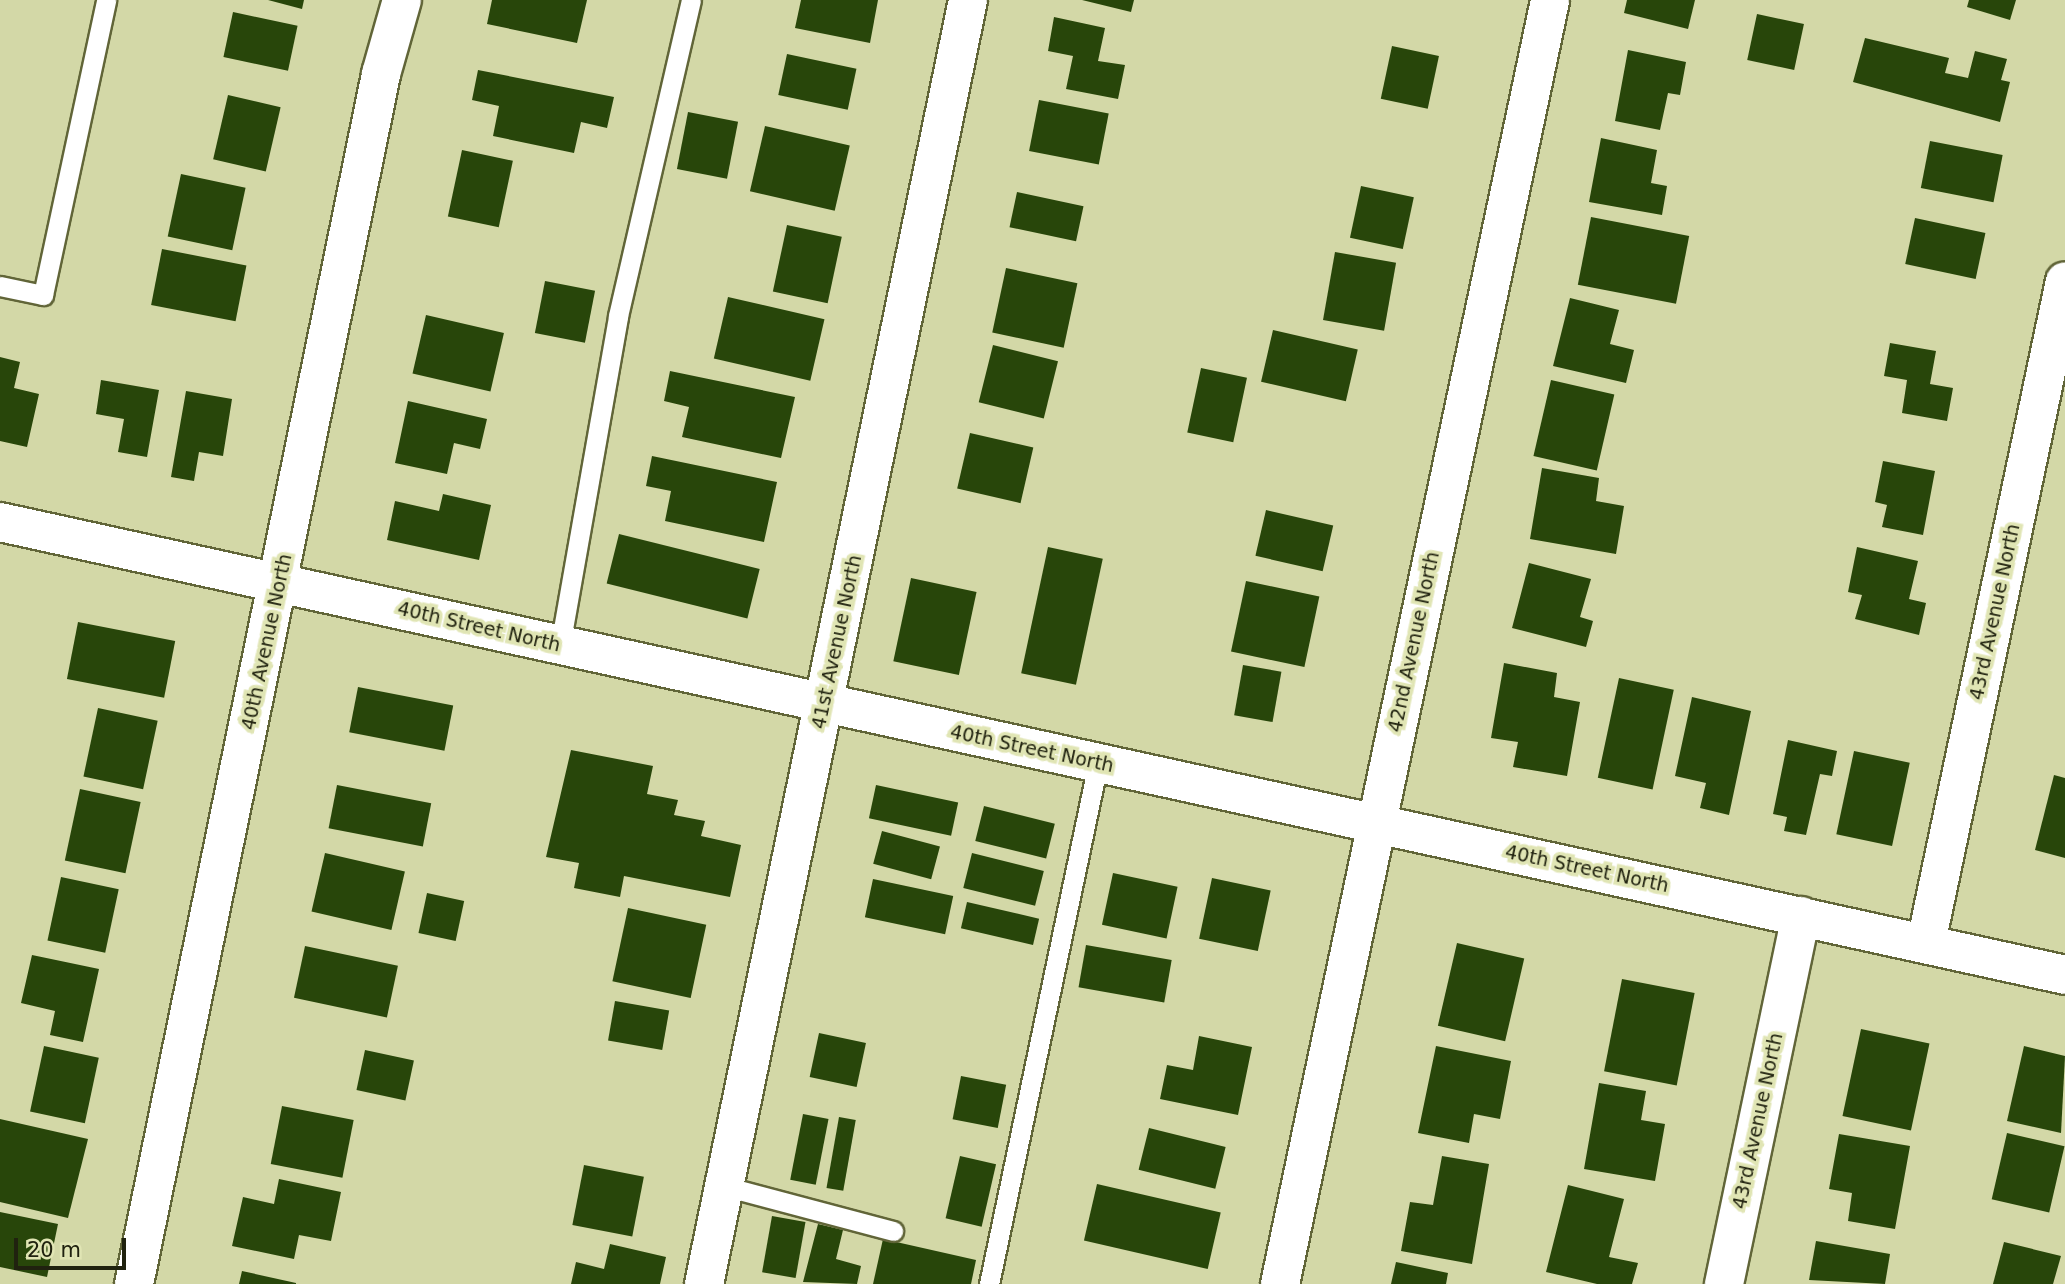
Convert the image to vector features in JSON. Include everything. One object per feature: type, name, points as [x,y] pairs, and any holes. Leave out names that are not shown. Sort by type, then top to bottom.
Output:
[{"type":"street","name":"40th Avenue North","points":[[134,1284],[382,74],[401,0]]},
{"type":"street","name":"41st Avenue North","points":[[704,1284],[968,0]]},
{"type":"street","name":"42nd Avenue North","points":[[1280,1284],[1550,0]]},
{"type":"street","name":"43rd Avenue North","points":[[1926,943],[2065,281]]},
{"type":"street","name":"40th Street North","points":[[0,522],[2065,975]]},
{"type":"street","name":"43rd Avenue North","points":[[1724,1284],[1801,916]]},
{"type":"lane","points":[[0,286],[43,295],[106,0]]},
{"type":"lane","points":[[560,646],[618,316],[691,0]]},
{"type":"lane","points":[[989,1284],[1098,764]]},
{"type":"lane","points":[[724,1186],[893,1231]]},
{"type":"building","points":[[268,0],[304,0],[302,9]]},
{"type":"building","points":[[492,0],[587,0],[577,43],[487,24]]},
{"type":"building","points":[[801,0],[878,0],[870,43],[795,28]]},
{"type":"building","points":[[1082,0],[1134,0],[1131,12]]},
{"type":"building","points":[[1627,0],[1695,0],[1688,29],[1624,13]]},
{"type":"building","points":[[1969,0],[2016,0],[2010,20],[1967,7]]},
{"type":"building","points":[[233,12],[298,26],[288,71],[223,57]]},
{"type":"building","points":[[1757,14],[1804,24],[1794,70],[1747,60]]},
{"type":"building","points":[[1054,17],[1105,28],[1098,61],[1125,65],[1118,99],[1066,89],[1073,56],[1048,51]]},
{"type":"building","points":[[1865,38],[1949,58],[1945,73],[1968,78],[1975,51],[2007,59],[2001,80],[2010,82],[2000,122],[1853,82]]},
{"type":"building","points":[[1392,46],[1439,56],[1428,109],[1381,99]]},
{"type":"building","points":[[1628,50],[1686,62],[1680,95],[1668,93],[1660,130],[1615,121]]},
{"type":"building","points":[[787,54],[856,69],[848,110],[778,95]]},
{"type":"building","points":[[478,70],[614,97],[607,128],[581,122],[574,153],[493,136],[499,106],[472,100]]},
{"type":"building","points":[[228,95],[281,107],[266,171],[213,159]]},
{"type":"building","points":[[1039,100],[1109,114],[1099,165],[1029,151]]},
{"type":"building","points":[[688,112],[738,122],[727,179],[677,169]]},
{"type":"building","points":[[765,126],[850,146],[835,211],[750,191]]},
{"type":"building","points":[[1601,138],[1657,150],[1651,183],[1667,186],[1662,215],[1589,202]]},
{"type":"building","points":[[1930,141],[2003,155],[1993,202],[1921,188]]},
{"type":"building","points":[[462,150],[513,161],[499,227],[448,217]]},
{"type":"building","points":[[181,174],[246,188],[232,250],[168,237]]},
{"type":"building","points":[[1361,186],[1414,197],[1403,249],[1350,238]]},
{"type":"building","points":[[1017,192],[1084,206],[1076,241],[1010,227]]},
{"type":"building","points":[[1591,217],[1689,236],[1676,304],[1578,285]]},
{"type":"building","points":[[1915,218],[1985,233],[1976,279],[1905,264]]},
{"type":"building","points":[[787,225],[842,237],[828,303],[773,292]]},
{"type":"building","points":[[162,249],[246,265],[236,321],[151,305]]},
{"type":"building","points":[[1335,252],[1396,263],[1384,331],[1323,320]]},
{"type":"building","points":[[1006,268],[1077,283],[1064,348],[992,333]]},
{"type":"building","points":[[545,281],[595,291],[585,343],[535,333]]},
{"type":"building","points":[[728,297],[824,319],[810,381],[714,358]]},
{"type":"building","points":[[1570,298],[1619,310],[1610,344],[1634,350],[1626,383],[1553,366]]},
{"type":"building","points":[[426,315],[504,333],[490,391],[413,373]]},
{"type":"building","points":[[1273,330],[1358,350],[1346,401],[1261,382]]},
{"type":"building","points":[[1890,343],[1936,351],[1930,384],[1953,388],[1947,421],[1902,413],[1907,380],[1884,376]]},
{"type":"building","points":[[993,345],[1058,361],[1044,418],[979,402]]},
{"type":"building","points":[[0,357],[20,362],[14,388],[39,394],[27,447],[0,441]]},
{"type":"building","points":[[1201,368],[1247,378],[1233,442],[1187,433]]},
{"type":"building","points":[[670,371],[795,397],[781,458],[682,437],[689,407],[664,401]]},
{"type":"building","points":[[101,380],[159,390],[147,457],[118,452],[124,419],[96,414]]},
{"type":"building","points":[[1551,380],[1614,395],[1597,471],[1533,456]]},
{"type":"building","points":[[186,391],[232,399],[223,456],[199,452],[194,481],[171,477]]},
{"type":"building","points":[[408,401],[487,419],[480,449],[454,443],[447,474],[395,463]]},
{"type":"building","points":[[970,433],[1033,448],[1021,503],[957,489]]},
{"type":"building","points":[[652,456],[777,482],[764,542],[665,521],[671,491],[646,486]]},
{"type":"building","points":[[1883,461],[1935,471],[1923,535],[1882,527],[1887,505],[1875,502]]},
{"type":"building","points":[[1542,468],[1599,478],[1596,501],[1624,506],[1616,554],[1530,539]]},
{"type":"building","points":[[443,494],[491,505],[479,560],[387,540],[395,501],[439,511]]},
{"type":"building","points":[[1266,510],[1333,526],[1323,571],[1255,556]]},
{"type":"building","points":[[619,534],[760,569],[747,619],[607,583]]},
{"type":"building","points":[[1048,547],[1103,559],[1076,685],[1021,673]]},
{"type":"building","points":[[1857,547],[1918,561],[1909,599],[1926,603],[1919,635],[1855,619],[1862,595],[1848,592]]},
{"type":"building","points":[[1529,563],[1591,579],[1580,617],[1593,621],[1586,647],[1512,628]]},
{"type":"building","points":[[911,578],[977,592],[959,675],[893,661]]},
{"type":"building","points":[[1246,581],[1319,597],[1304,667],[1231,651]]},
{"type":"building","points":[[78,622],[175,641],[164,698],[67,679]]},
{"type":"building","points":[[1504,663],[1557,673],[1554,697],[1580,702],[1567,776],[1513,767],[1518,742],[1491,738]]},
{"type":"building","points":[[1243,665],[1281,672],[1273,722],[1234,715]]},
{"type":"building","points":[[1619,678],[1674,690],[1653,789],[1598,778]]},
{"type":"building","points":[[358,687],[453,706],[444,751],[349,732]]},
{"type":"building","points":[[1692,697],[1751,711],[1729,815],[1700,808],[1706,783],[1675,776]]},
{"type":"building","points":[[98,708],[158,721],[143,789],[83,776]]},
{"type":"building","points":[[1788,740],[1837,751],[1832,776],[1820,774],[1806,835],[1784,831],[1787,817],[1773,814]]},
{"type":"building","points":[[571,750],[653,766],[647,794],[678,800],[674,815],[705,821],[701,836],[741,845],[730,897],[624,876],[620,897],[574,888],[579,863],[546,857]]},
{"type":"building","points":[[1854,751],[1910,763],[1892,846],[1836,834]]},
{"type":"building","points":[[2054,775],[2065,778],[2065,858],[2035,850]]},
{"type":"building","points":[[337,785],[431,803],[423,847],[329,828]]},
{"type":"building","points":[[876,785],[958,802],[951,836],[869,818]]},
{"type":"building","points":[[80,789],[141,802],[125,873],[65,860]]},
{"type":"building","points":[[984,806],[1055,824],[1046,859],[975,841]]},
{"type":"building","points":[[882,831],[940,847],[931,879],[873,864]]},
{"type":"building","points":[[325,853],[405,871],[391,930],[312,911]]},
{"type":"building","points":[[972,853],[1044,871],[1035,906],[963,888]]},
{"type":"building","points":[[1113,873],[1178,887],[1167,939],[1102,925]]},
{"type":"building","points":[[61,877],[119,889],[105,953],[47,941]]},
{"type":"building","points":[[1212,878],[1271,890],[1258,951],[1199,939]]},
{"type":"building","points":[[873,879],[953,896],[945,934],[865,917]]},
{"type":"building","points":[[427,893],[464,901],[456,941],[418,933]]},
{"type":"building","points":[[967,902],[1039,919],[1033,945],[961,928]]},
{"type":"building","points":[[628,908],[706,925],[691,998],[612,981]]},
{"type":"building","points":[[1457,943],[1524,959],[1505,1041],[1438,1026]]},
{"type":"building","points":[[1086,945],[1172,960],[1164,1002],[1079,987]]},
{"type":"building","points":[[305,946],[398,966],[387,1018],[294,998]]},
{"type":"building","points":[[32,955],[99,969],[83,1042],[50,1035],[55,1011],[21,1003]]},
{"type":"building","points":[[1622,979],[1695,993],[1677,1085],[1604,1071]]},
{"type":"building","points":[[615,1001],[669,1011],[662,1050],[608,1040]]},
{"type":"building","points":[[1861,1029],[1929,1044],[1911,1131],[1842,1116]]},
{"type":"building","points":[[819,1033],[866,1043],[857,1087],[810,1077]]},
{"type":"building","points":[[1199,1036],[1252,1047],[1238,1115],[1160,1099],[1167,1065],[1193,1070]]},
{"type":"building","points":[[44,1046],[99,1058],[85,1123],[30,1112]]},
{"type":"building","points":[[1436,1046],[1511,1061],[1500,1119],[1474,1114],[1469,1143],[1418,1133]]},
{"type":"building","points":[[2024,1046],[2065,1056],[2061,1133],[2007,1121]]},
{"type":"building","points":[[365,1050],[414,1060],[405,1100],[356,1090]]},
{"type":"building","points":[[961,1076],[1006,1085],[998,1128],[953,1119]]},
{"type":"building","points":[[1599,1083],[1646,1091],[1641,1120],[1665,1124],[1655,1181],[1584,1169]]},
{"type":"building","points":[[282,1106],[354,1120],[342,1178],[271,1164]]},
{"type":"building","points":[[803,1114],[829,1119],[816,1185],[790,1180]]},
{"type":"building","points":[[839,1117],[856,1120],[843,1191],[826,1188]]},
{"type":"building","points":[[0,1119],[88,1139],[68,1218],[0,1202]]},
{"type":"building","points":[[1149,1128],[1226,1147],[1215,1189],[1139,1170]]},
{"type":"building","points":[[2007,1133],[2064,1146],[2049,1213],[1992,1199]]},
{"type":"building","points":[[1839,1134],[1910,1146],[1895,1229],[1848,1221],[1852,1193],[1829,1189]]},
{"type":"building","points":[[960,1156],[996,1164],[982,1227],[946,1218]]},
{"type":"building","points":[[1442,1156],[1489,1164],[1472,1264],[1401,1251],[1410,1202],[1433,1205]]},
{"type":"building","points":[[584,1165],[644,1177],[632,1237],[572,1225]]},
{"type":"building","points":[[279,1179],[341,1192],[331,1241],[299,1235],[294,1259],[232,1246],[243,1197],[274,1204]]},
{"type":"building","points":[[1097,1184],[1221,1213],[1208,1269],[1084,1241]]},
{"type":"building","points":[[1568,1185],[1624,1199],[1609,1257],[1638,1263],[1632,1284],[1597,1284],[1546,1272]]},
{"type":"building","points":[[0,1212],[58,1224],[47,1277],[0,1267]]},
{"type":"building","points":[[772,1216],[805,1222],[796,1278],[762,1272]]},
{"type":"building","points":[[818,1224],[843,1230],[836,1259],[861,1266],[857,1284],[803,1282]]},
{"type":"building","points":[[883,1239],[976,1260],[971,1284],[873,1284]]},
{"type":"building","points":[[1816,1241],[1890,1254],[1885,1284],[1809,1280]]},
{"type":"building","points":[[2004,1242],[2061,1256],[2053,1284],[1993,1284]]},
{"type":"building","points":[[610,1244],[666,1257],[660,1284],[571,1284],[576,1262],[604,1269]]},
{"type":"building","points":[[1396,1262],[1448,1273],[1446,1284],[1391,1284]]},
{"type":"building","points":[[242,1271],[296,1283],[296,1284],[239,1284]]}]
